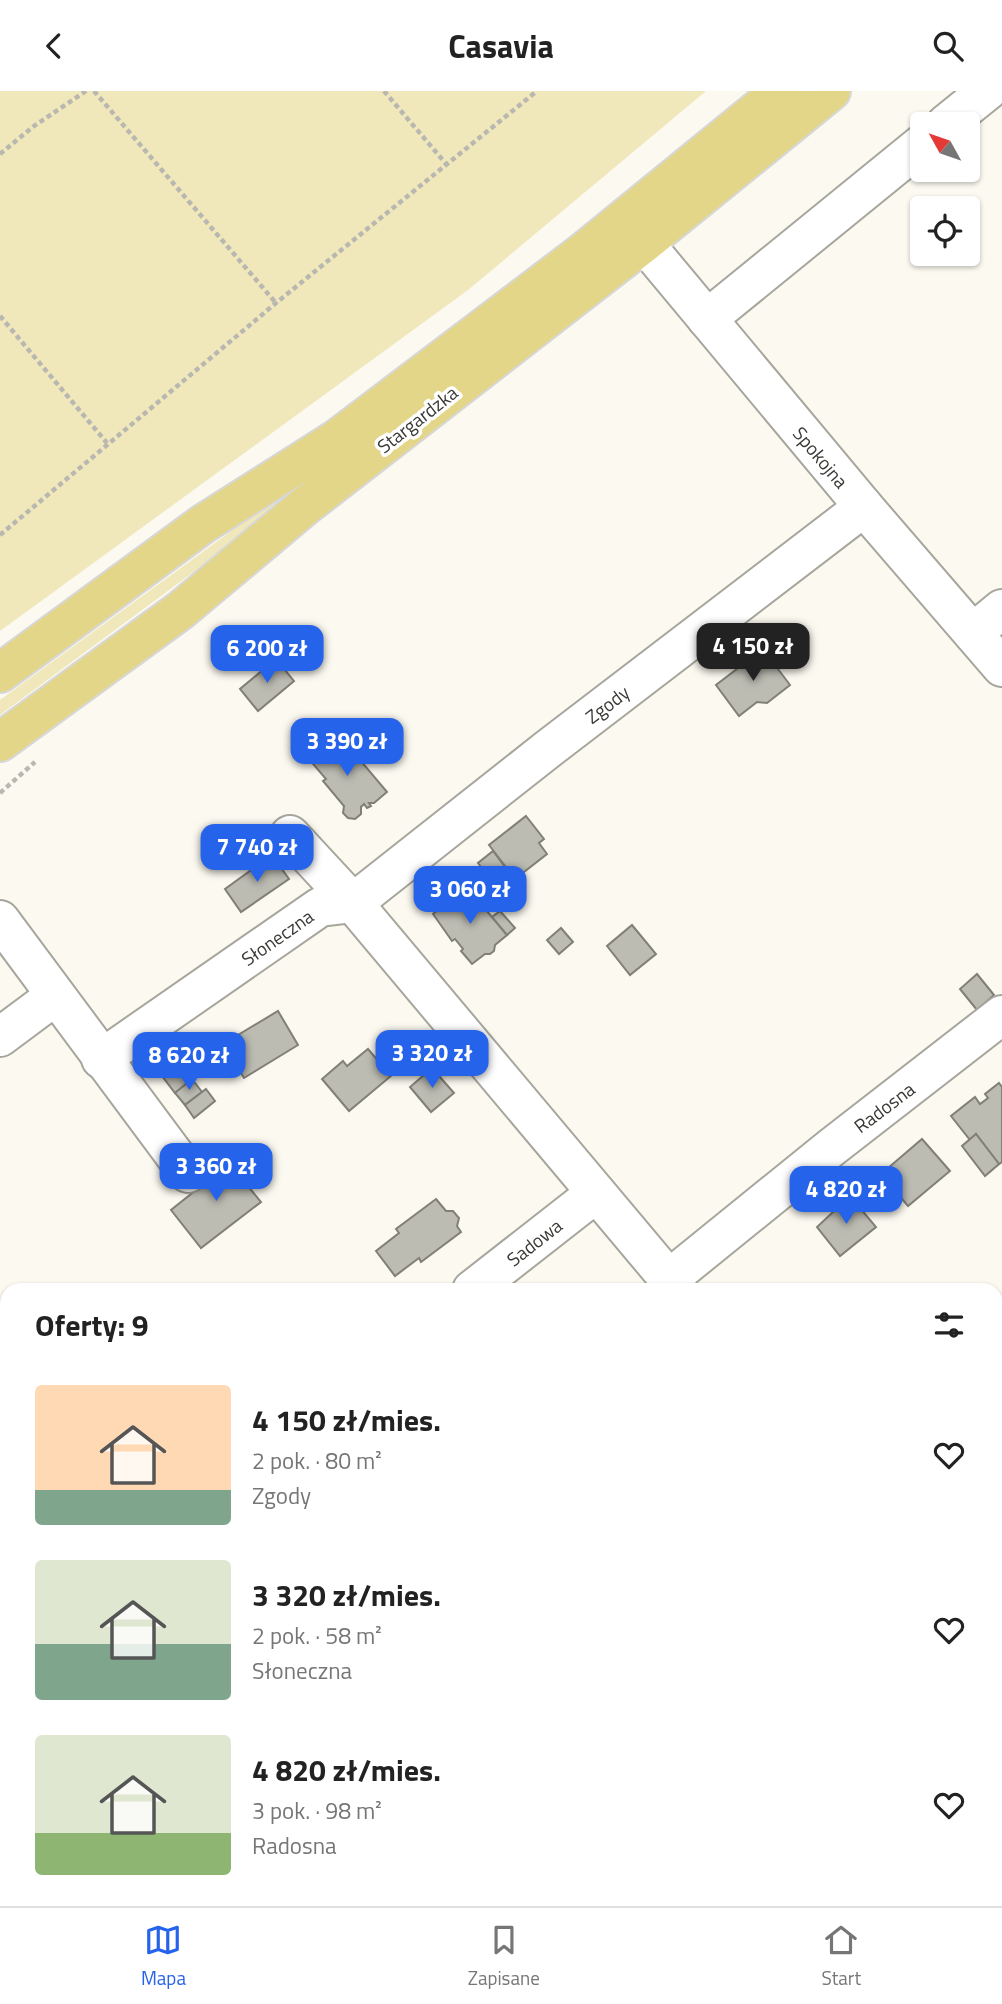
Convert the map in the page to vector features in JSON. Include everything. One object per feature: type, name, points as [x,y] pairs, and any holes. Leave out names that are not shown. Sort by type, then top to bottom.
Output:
[{"type":"main road","name":"Stargardzka","points":[[0,673],[203,524],[337,439],[581,254],[781,91]]},
{"type":"main road","name":"Stargardzka","points":[[0,742],[181,610],[305,506],[644,243],[831,91]]},
{"type":"street","points":[[961,112],[987,91]]},
{"type":"street","points":[[707,319],[910,154]]},
{"type":"street","name":"Spokojna","points":[[644,243],[863,507],[988,621],[1002,667]]},
{"type":"street","name":"Zgody","points":[[353,903],[863,507]]},
{"type":"street","points":[[290,835],[353,903],[673,1283]]},
{"type":"street","name":"Słoneczna","points":[[101,1059],[320,907],[353,903]]},
{"type":"street","points":[[0,920],[188,1173]]},
{"type":"street","points":[[0,1037],[55,996]]},
{"type":"street","name":"Radosna","points":[[675,1283],[832,1147],[1002,1015]]},
{"type":"street","name":"Sadowa","points":[[481,1283],[596,1193]]},
{"type":"path","points":[[0,155],[34,125],[86,91]]},
{"type":"path","points":[[94,91],[276,303]]},
{"type":"path","points":[[384,91],[448,165]]},
{"type":"path","points":[[0,535],[276,303],[537,91]]},
{"type":"path","points":[[0,316],[107,443]]},
{"type":"shaded area","points":[[0,91],[706,91],[468,290],[0,631]]},
{"type":"shaded area","points":[[330,459],[337,466],[0,715],[0,700]]},
{"type":"building","points":[[763,649],[790,685],[767,703],[757,702],[739,716],[716,685]]},
{"type":"building","points":[[276,659],[294,681],[258,711],[240,689]]},
{"type":"building","points":[[334,736],[351,757],[355,754],[387,792],[374,803],[369,803],[371,806],[367,808],[364,804],[361,814],[355,819],[348,818],[343,813],[344,806],[308,758]]},
{"type":"building","points":[[526,816],[544,839],[539,843],[547,854],[515,879],[489,845]]},
{"type":"building","points":[[493,851],[508,871],[493,882],[478,863]]},
{"type":"building","points":[[272,855],[289,879],[241,912],[225,889]]},
{"type":"building","points":[[463,888],[474,900],[476,898],[507,935],[495,945],[494,951],[472,964],[461,951],[463,949],[455,939],[452,941],[433,914]]},
{"type":"building","points":[[500,911],[515,928],[507,935],[492,917]]},
{"type":"building","points":[[632,925],[656,954],[630,975],[607,946]]},
{"type":"building","points":[[561,928],[573,942],[559,954],[547,940]]},
{"type":"building","points":[[977,974],[994,995],[977,1010],[960,989]]},
{"type":"building","points":[[278,1011],[298,1045],[244,1078],[223,1044]]},
{"type":"building","points":[[171,1041],[198,1075],[175,1093],[149,1059]]},
{"type":"building","points":[[368,1049],[391,1076],[349,1111],[322,1079],[343,1061],[347,1066]]},
{"type":"building","points":[[432,1068],[454,1093],[431,1112],[410,1087]]},
{"type":"building","points":[[192,1079],[202,1092],[185,1105],[175,1093]]},
{"type":"building","points":[[999,1083],[1002,1087],[1002,1162],[999,1164],[976,1134],[970,1140],[951,1116],[975,1097],[980,1104],[988,1098],[985,1094]]},
{"type":"building","points":[[206,1089],[215,1101],[194,1118],[185,1105]]},
{"type":"building","points":[[976,1134],[999,1164],[985,1176],[962,1146]]},
{"type":"building","points":[[922,1139],[950,1171],[908,1206],[881,1174]]},
{"type":"building","points":[[224,1157],[261,1202],[201,1248],[171,1210],[206,1182],[201,1175]]},
{"type":"building","points":[[850,1196],[876,1227],[840,1256],[817,1227]]},
{"type":"building","points":[[436,1199],[446,1211],[453,1211],[459,1218],[457,1226],[461,1232],[421,1262],[419,1258],[395,1276],[376,1251],[399,1233],[396,1229]]}]
